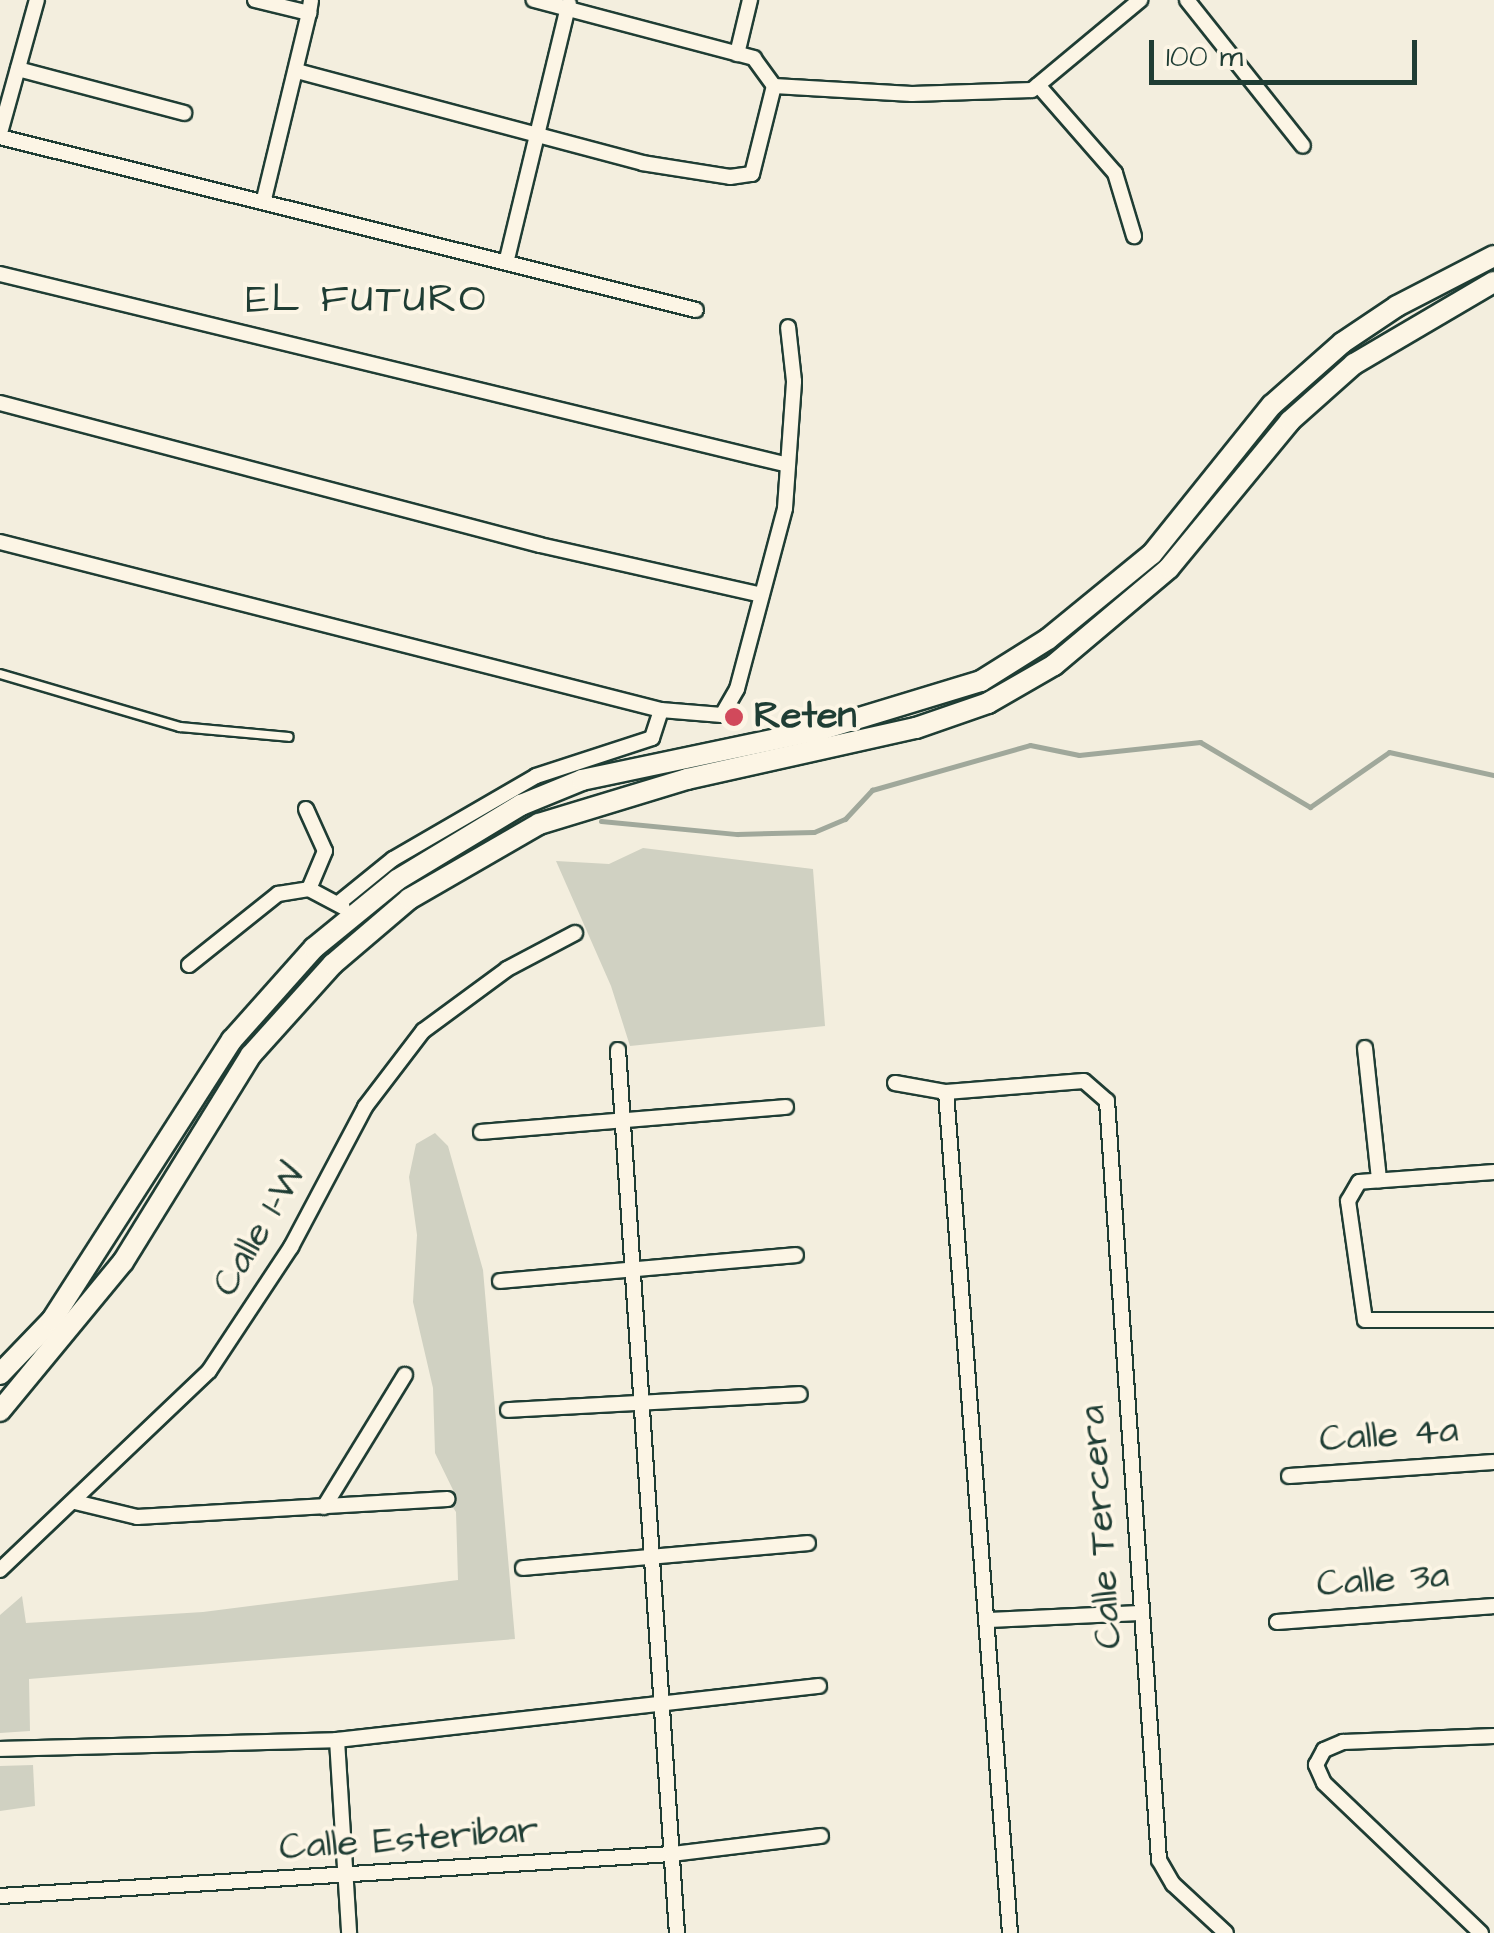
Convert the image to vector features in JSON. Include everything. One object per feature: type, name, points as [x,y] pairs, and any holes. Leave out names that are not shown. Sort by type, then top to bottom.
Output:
[{"type":"main road","points":[[0,1374],[62,1306],[232,1040],[344,910],[462,838],[582,780],[823,729],[980,681],[1048,639],[1152,554],[1259,420],[1342,343],[1397,306],[1494,256]]},
{"type":"main road","points":[[0,1411],[123,1262],[251,1055],[332,964],[409,898],[480,854],[592,805],[916,728],[988,702],[1038,674],[1169,568],[1290,420],[1354,364],[1494,282]]},
{"type":"street","points":[[38,0],[2,116],[0,135],[506,259],[696,310]]},
{"type":"street","points":[[255,0],[310,6],[264,199]]},
{"type":"street","points":[[297,71],[458,118],[540,134],[642,163],[741,178],[752,174],[774,86],[754,58],[568,4],[534,0]]},
{"type":"street","points":[[736,54],[750,0]]},
{"type":"street","points":[[774,86],[972,95],[1038,85],[1140,0]]},
{"type":"street","points":[[1188,0],[1303,146]]},
{"type":"street","points":[[506,259],[540,134],[568,4]]},
{"type":"street","points":[[18,69],[184,113]]},
{"type":"street","points":[[1038,85],[1116,173],[1134,236]]},
{"type":"street","points":[[0,274],[784,464]]},
{"type":"street","points":[[0,542],[661,710],[722,715],[737,689],[784,508],[784,464],[794,381],[788,327]]},
{"type":"street","points":[[0,404],[540,545],[761,595]]},
{"type":"street","points":[[189,965],[278,894],[309,889],[344,910],[393,859],[536,776],[652,738],[661,710]]},
{"type":"street","points":[[306,809],[325,851],[309,889]]},
{"type":"street","name":"Calle 1-W","points":[[0,1570],[208,1371],[291,1247],[365,1107],[423,1030],[506,969],[576,933]]},
{"type":"street","points":[[1365,1048],[1379,1180]]},
{"type":"street","points":[[618,1050],[677,1933]]},
{"type":"street","name":"Calle Tercera","points":[[946,1092],[1084,1081],[1102,1092],[1159,1860],[1173,1884],[1226,1933]]},
{"type":"street","points":[[894,1083],[946,1092],[1010,1933]]},
{"type":"street","points":[[482,1132],[624,1124],[786,1107]]},
{"type":"street","points":[[1494,1172],[1360,1182],[1349,1195],[1361,1316],[1375,1324],[1494,1320]]},
{"type":"street","points":[[500,1281],[796,1255]]},
{"type":"street","points":[[324,1507],[405,1375]]},
{"type":"street","points":[[508,1410],[800,1394]]},
{"type":"street","name":"Calle 4a","points":[[1289,1476],[1494,1462]]},
{"type":"street","points":[[75,1502],[137,1517],[447,1498]]},
{"type":"street","points":[[523,1568],[808,1543]]},
{"type":"street","name":"Calle 3a","points":[[1277,1622],[1494,1606]]},
{"type":"street","points":[[989,1620],[1140,1614]]},
{"type":"street","points":[[0,1749],[337,1740],[819,1686]]},
{"type":"street","points":[[1481,1933],[1324,1783],[1318,1757],[1342,1742],[1494,1736]]},
{"type":"street","points":[[337,1740],[350,1933]]},
{"type":"street","name":"Calle Esteribar","points":[[0,1896],[346,1878],[672,1854],[821,1836]]},
{"type":"lane","points":[[0,674],[180,727],[289,737]]},
{"type":"shaded area","points":[[643,848],[813,869],[825,1026],[630,1046],[611,986],[556,861],[609,864]]},
{"type":"shaded area","points":[[435,1133],[448,1146],[483,1270],[515,1639],[29,1679],[30,1731],[0,1733],[0,1615],[22,1596],[26,1623],[203,1612],[458,1580],[456,1512],[447,1499],[454,1492],[435,1453],[433,1388],[413,1302],[417,1235],[409,1177],[416,1144]]},
{"type":"shaded area","points":[[33,1765],[35,1806],[0,1811],[0,1766]]},
{"type":"waterway","points":[[601,821],[737,834],[814,832],[845,819],[872,790],[1030,745],[1079,755],[1200,742],[1310,807],[1389,752],[1494,775]]},
{"type":"place","name":"Reten","points":[[734,717]]},
{"type":"district","name":"EL FUTURO","points":[[367,300]]}]
